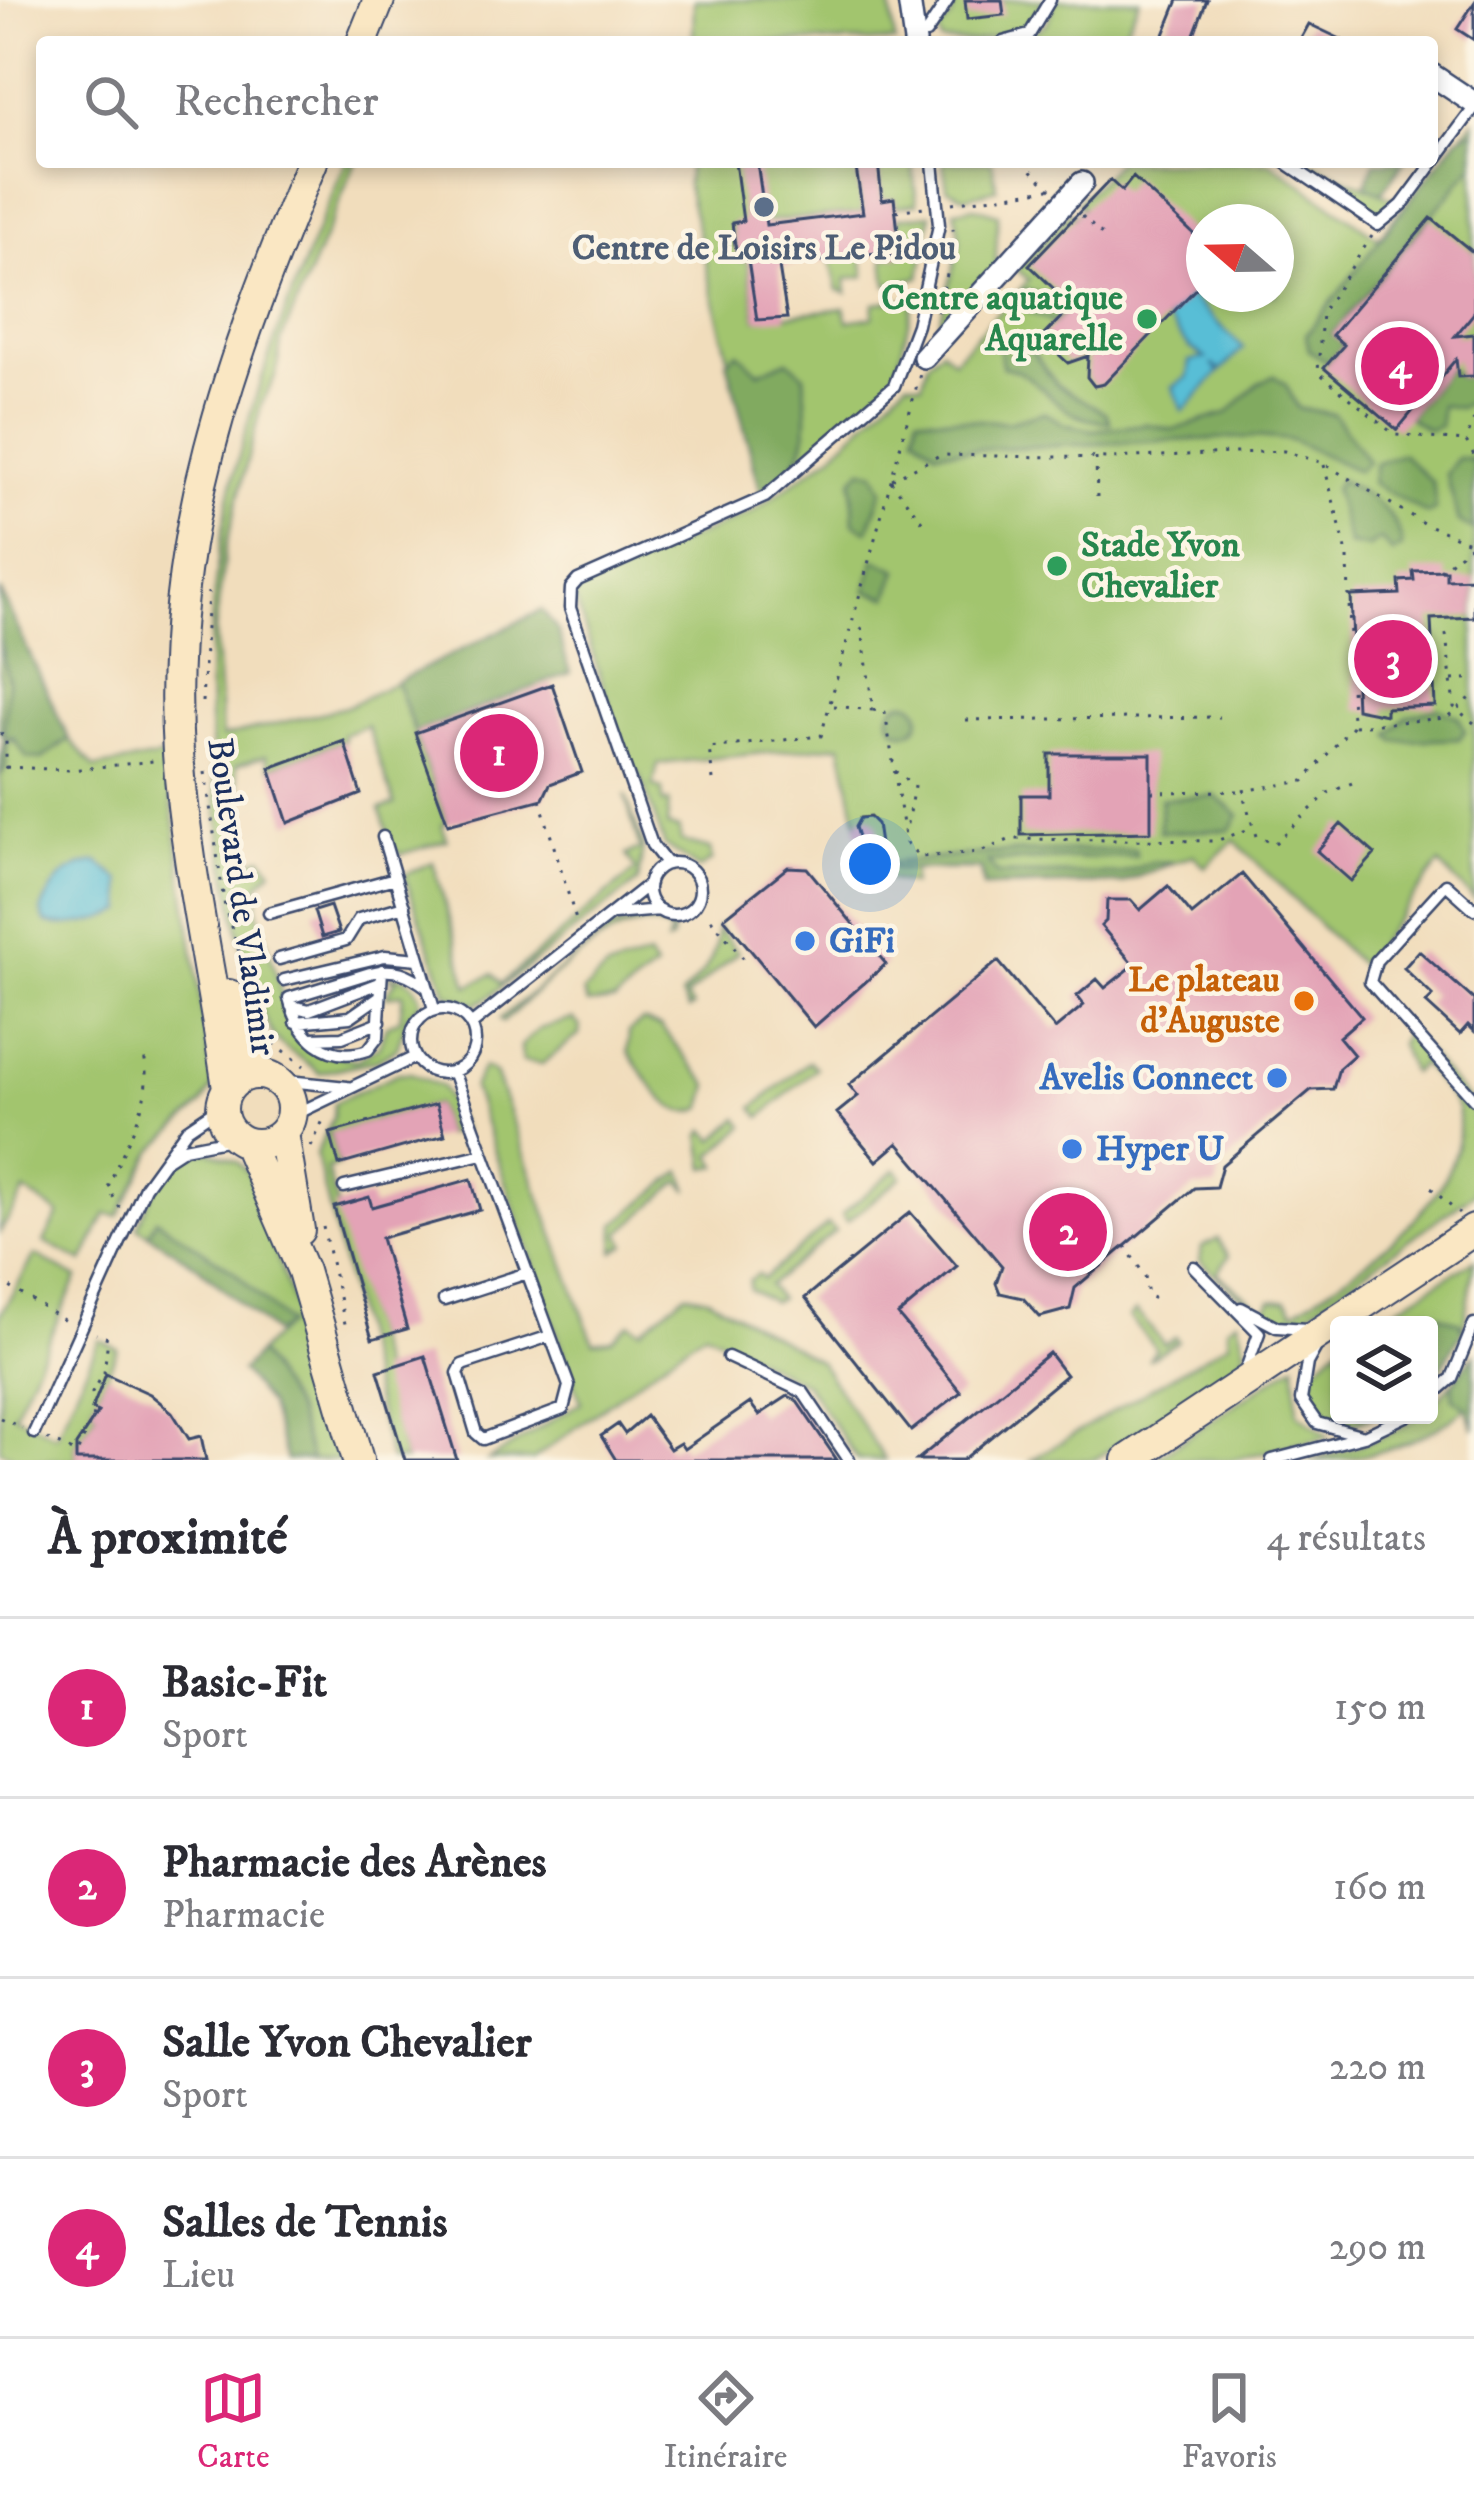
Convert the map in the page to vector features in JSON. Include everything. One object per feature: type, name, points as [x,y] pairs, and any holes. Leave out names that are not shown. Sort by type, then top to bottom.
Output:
[{"type":"main road","points":[[364,36],[379,0]]},
{"type":"main road","name":"Boulevard de Vladimir","points":[[225,1097],[190,755],[184,582],[208,439],[246,320],[309,168]]},
{"type":"main road","points":[[206,933],[269,1077],[290,1096],[303,1271]]},
{"type":"main road","points":[[269,1077],[225,1097],[303,1271],[358,1460]]},
{"type":"main road","points":[[242,1141],[267,1143],[294,1133]]},
{"type":"main road","points":[[1128,1460],[1328,1327],[1466,1227]]},
{"type":"street","points":[[909,0],[920,36]]},
{"type":"street","points":[[1438,79],[1474,105]]},
{"type":"street","points":[[924,357],[1082,183]]},
{"type":"lane","points":[[922,36],[948,0]]},
{"type":"lane","points":[[1025,36],[1050,0]]},
{"type":"lane","points":[[1438,155],[1474,105]]},
{"type":"lane","points":[[659,910],[652,845],[570,608],[571,588],[765,497],[894,386],[907,361],[928,285],[939,205],[934,168]]},
{"type":"lane","points":[[1294,168],[1378,225],[1402,205],[1429,168]]},
{"type":"lane","points":[[383,837],[434,1009]]},
{"type":"lane","points":[[472,1024],[582,939],[657,873],[691,869],[700,891],[688,911],[610,915]]},
{"type":"lane","points":[[269,913],[395,878]]},
{"type":"lane","points":[[1474,910],[1446,884],[1376,961],[1370,982],[1474,1099]]},
{"type":"lane","points":[[279,959],[346,940],[359,919],[404,906]]},
{"type":"lane","points":[[284,980],[385,956],[419,959]]},
{"type":"lane","points":[[381,983],[380,1022],[368,1050],[356,1054],[327,1051],[296,1022],[290,1002],[381,983],[404,971],[428,988]]},
{"type":"lane","points":[[296,1022],[350,1017],[381,983]]},
{"type":"lane","points":[[434,1009],[456,1010],[472,1024],[472,1056],[453,1071],[436,1072],[415,1057],[412,1031],[434,1009]]},
{"type":"lane","points":[[308,1038],[342,1037],[380,1022]]},
{"type":"lane","points":[[294,1133],[322,1101],[415,1057]]},
{"type":"lane","points":[[453,1071],[569,1386],[563,1408],[483,1439],[476,1432],[458,1372],[462,1365],[550,1336]]},
{"type":"lane","points":[[269,1077],[347,1088]]},
{"type":"lane","points":[[34,1433],[157,1167],[187,1129],[225,1097]]},
{"type":"lane","points":[[157,1167],[184,1148],[242,1141]]},
{"type":"lane","points":[[344,1187],[483,1154]]},
{"type":"lane","points":[[1194,1267],[1259,1333],[1258,1347],[1237,1387]]},
{"type":"lane","points":[[444,1300],[527,1274]]},
{"type":"lane","points":[[1229,1301],[1276,1327],[1328,1327]]},
{"type":"lane","points":[[1438,1390],[1452,1378],[1474,1324]]},
{"type":"lane","points":[[1328,1327],[1307,1363],[1301,1400],[1317,1423],[1364,1436]]},
{"type":"lane","points":[[728,1357],[803,1393],[849,1460]]},
{"type":"lane","points":[[1273,1460],[1364,1436],[1389,1424]]},
{"type":"path","points":[[896,212],[1051,189]]},
{"type":"path","points":[[1378,225],[1322,312],[1318,372],[1396,435],[1466,441]]},
{"type":"path","points":[[1474,419],[1466,441],[1474,455]]},
{"type":"path","points":[[713,780],[710,748],[816,739],[832,706],[891,480],[940,455],[1284,452],[1323,463],[1423,523],[1473,544]]},
{"type":"path","points":[[1096,457],[1097,498]]},
{"type":"path","points":[[1151,792],[1242,791],[1304,781],[1352,726],[1348,557],[1323,463]]},
{"type":"path","points":[[891,480],[927,528]]},
{"type":"path","points":[[1440,570],[1451,556],[1473,544]]},
{"type":"path","name":"Boulevard de Vladimir","points":[[202,716],[208,579]]},
{"type":"path","points":[[854,623],[862,629],[872,710]]},
{"type":"path","points":[[1446,634],[1458,710],[1474,724]]},
{"type":"path","points":[[1451,680],[1474,678]]},
{"type":"path","points":[[1352,726],[1446,718],[1474,695]]},
{"type":"path","points":[[832,706],[885,712],[904,833],[920,857],[980,853],[1012,839],[1216,841],[1252,829]]},
{"type":"path","points":[[966,720],[1219,717]]},
{"type":"path","points":[[0,734],[6,737],[6,767],[0,776]]},
{"type":"path","points":[[6,767],[110,766],[190,755]]},
{"type":"path","name":"Boulevard de Vladimir","points":[[190,755],[225,908],[250,986]]},
{"type":"path","points":[[894,770],[914,786],[904,833]]},
{"type":"path","points":[[1242,791],[1252,829],[1264,841],[1282,842],[1328,793],[1352,783]]},
{"type":"path","points":[[540,800],[582,939]]},
{"type":"path","points":[[711,919],[748,964]]},
{"type":"path","name":"Boulevard de Vladimir","points":[[268,1037],[302,1064],[317,1085]]},
{"type":"path","points":[[130,1217],[108,1188],[144,1109],[150,1079],[143,1051]]},
{"type":"path","points":[[294,1133],[323,1127],[322,1101]]},
{"type":"path","points":[[1431,1188],[1466,1227]]},
{"type":"path","points":[[320,1211],[348,1341]]},
{"type":"path","points":[[1125,1246],[1145,1276],[1148,1296],[1160,1300]]},
{"type":"path","points":[[0,1281],[83,1330],[108,1338],[104,1373],[92,1393],[95,1412],[76,1453]]},
{"type":"green space","points":[[694,0],[890,0],[894,36],[693,36]]},
{"type":"green space","points":[[957,0],[1044,0],[1023,30],[998,36],[939,36],[938,31],[951,18]]},
{"type":"green space","points":[[1056,0],[1140,0],[1127,36],[1029,36],[1047,23]]},
{"type":"green space","name":"Stade Yvon Chevalier","points":[[1474,121],[1474,899],[1439,864],[1361,966],[1234,840],[1205,867],[1193,855],[1122,883],[983,887],[980,869],[913,869],[912,884],[878,874],[864,857],[841,745],[658,764],[653,786],[662,789],[663,803],[669,802],[667,826],[679,829],[681,841],[710,849],[712,860],[699,869],[665,846],[640,775],[628,763],[574,595],[582,584],[751,513],[832,455],[907,381],[922,384],[928,362],[941,349],[953,360],[1029,280],[1016,269],[1070,213],[1075,217],[1083,208],[1078,203],[1111,168],[1279,168],[1378,238]]},
{"type":"green space","points":[[1474,130],[1474,165],[1332,334],[1344,345],[1328,363],[1309,350],[1306,335],[1458,138]]},
{"type":"green space","points":[[343,168],[353,168],[281,341],[276,375],[261,405],[225,550],[215,631],[222,737],[346,707],[396,682],[447,822],[442,825],[447,840],[402,854],[393,850],[380,809],[395,804],[367,726],[343,735],[344,741],[270,768],[266,755],[236,765],[250,861],[263,857],[272,870],[259,884],[257,908],[293,1034],[320,1052],[357,1060],[379,1046],[386,1026],[400,1019],[403,994],[386,996],[396,980],[389,977],[406,979],[420,996],[397,1048],[377,1060],[319,1073],[275,1038],[249,973],[226,866],[213,766],[209,674],[215,587],[228,504],[248,422]]},
{"type":"green space","points":[[688,168],[856,168],[863,213],[732,224],[739,260],[748,260],[757,319],[844,308],[848,321],[873,317],[874,303],[914,298],[895,378],[761,493],[687,186]]},
{"type":"green space","points":[[879,168],[913,168],[917,203],[895,207],[894,199],[882,200]]},
{"type":"green space","points":[[944,168],[993,168],[997,189],[965,197],[947,188]]},
{"type":"green space","points":[[1310,168],[1324,168],[1396,200],[1379,217]]},
{"type":"green space","points":[[1372,168],[1400,168],[1381,193],[1365,186]]},
{"type":"green space","points":[[975,207],[998,214],[995,277],[935,338],[960,242],[955,210]]},
{"type":"green space","points":[[931,214],[920,277],[887,285],[884,257],[901,256],[898,218]]},
{"type":"green space","points":[[862,254],[865,276],[846,279],[847,293],[838,290],[830,259]]},
{"type":"green space","points":[[1026,290],[1045,295],[1066,312],[1054,324],[1024,309],[1018,295]]},
{"type":"green space","points":[[997,342],[1015,342],[1031,350],[1057,385],[1106,413],[1110,422],[1075,414],[1031,379],[1003,367]]},
{"type":"green space","points":[[738,352],[759,372],[788,360],[804,375],[804,443],[790,468],[761,493],[727,361]]},
{"type":"green space","points":[[1448,369],[1459,377],[1474,376],[1474,399],[1459,408],[1441,405],[1440,426],[1428,430],[1408,417]]},
{"type":"green space","points":[[1274,376],[1286,385],[1298,408],[1334,414],[1368,462],[1358,471],[1291,440],[1258,437],[936,451],[915,434],[917,416],[1008,422],[1044,412],[1067,425],[1093,430],[1147,424],[1173,430],[1228,413],[1257,384]]},
{"type":"green space","points":[[1402,454],[1433,483],[1436,509],[1427,514],[1372,483],[1375,464]]},
{"type":"green space","points":[[1458,458],[1469,459],[1474,466],[1474,530],[1459,522],[1446,474]]},
{"type":"green space","points":[[862,469],[875,472],[883,490],[868,531],[854,523],[852,480]]},
{"type":"green space","points":[[1340,480],[1389,515],[1402,547],[1393,553],[1380,539],[1369,547],[1349,545],[1334,489]]},
{"type":"green space","points":[[875,559],[898,570],[888,597],[866,591]]},
{"type":"green space","points":[[0,590],[69,739],[42,759],[27,758],[13,737],[7,737],[6,767],[0,776],[8,681],[0,640]]},
{"type":"green space","points":[[542,610],[558,631],[570,673],[415,733],[396,682]]},
{"type":"green space","points":[[0,640],[8,681],[7,737],[42,759],[69,739],[95,768],[165,756],[213,1086],[202,1104],[153,1151],[118,1216],[106,1214],[83,1262],[44,1242],[59,1214],[25,1191],[0,1232],[0,776],[6,767],[6,738],[0,733]]},
{"type":"green space","points":[[905,702],[916,706],[920,717],[916,728],[905,732],[894,728],[890,717],[894,706]]},
{"type":"green space","points":[[1438,708],[1458,717],[1465,731],[1459,739],[1395,741],[1389,735],[1407,716]]},
{"type":"green space","points":[[625,795],[643,846],[638,882],[477,1004],[447,994],[404,875],[433,862],[468,986],[493,974],[501,984],[636,870],[626,855],[640,849]]},
{"type":"green space","points":[[1215,796],[1239,815],[1230,830],[1160,832],[1161,799]]},
{"type":"green space","points":[[1135,849],[1136,856],[988,862],[997,874],[1120,874],[1152,862],[1175,862],[1122,883],[983,887],[981,869],[894,870],[891,863],[986,853]]},
{"type":"green space","points":[[649,919],[673,924],[672,939],[667,942],[671,932],[651,925],[629,927],[606,937],[503,1022],[500,1019],[611,928]]},
{"type":"green space","points":[[717,928],[738,952],[686,997],[693,1007],[688,1009],[681,996],[712,958]]},
{"type":"green space","points":[[648,957],[655,968],[615,1001],[588,1004],[583,992],[606,970]]},
{"type":"green space","points":[[573,1019],[580,1026],[579,1035],[542,1064],[522,1061],[521,1046],[539,1029]]},
{"type":"green space","points":[[643,1021],[661,1027],[709,1085],[703,1108],[691,1112],[670,1104],[628,1052],[629,1031]]},
{"type":"green space","points":[[1406,1030],[1469,1100],[1474,1116],[1474,1193],[1306,1314],[1276,1316],[1262,1310],[1200,1261],[1202,1247],[1218,1239],[1229,1256],[1217,1273],[1265,1311],[1271,1300],[1286,1300],[1294,1311],[1348,1276],[1405,1229],[1447,1173],[1457,1141],[1457,1108],[1422,1064],[1412,1073],[1400,1045]]},
{"type":"green space","points":[[809,1061],[816,1068],[761,1117],[753,1108]]},
{"type":"green space","points":[[483,1067],[495,1073],[593,1342],[612,1339],[630,1323],[641,1330],[686,1293],[708,1298],[820,1362],[885,1460],[858,1460],[806,1384],[704,1331],[533,1460],[489,1460],[581,1402],[473,1088]]},
{"type":"green space","points":[[399,1073],[411,1073],[442,1087],[463,1131],[445,1135],[436,1104],[330,1134],[339,1165],[327,1169],[405,1460],[390,1460],[316,1154],[333,1118],[334,1103]]},
{"type":"green space","points":[[739,1118],[745,1126],[712,1155],[718,1166],[706,1168],[701,1136],[706,1130],[715,1140]]},
{"type":"green space","points":[[209,1151],[237,1161],[249,1174],[346,1460],[311,1460],[295,1410],[258,1353],[287,1323],[233,1271],[156,1220],[148,1234],[137,1227],[171,1168]]},
{"type":"green space","points":[[896,1169],[902,1177],[847,1221],[842,1214]]},
{"type":"green space","points":[[682,1171],[689,1191],[680,1181],[620,1233],[626,1244],[614,1251],[615,1224]]},
{"type":"green space","points":[[156,1219],[233,1271],[288,1324],[275,1334],[197,1266],[148,1234]]},
{"type":"green space","points":[[828,1224],[835,1231],[769,1285],[779,1299],[773,1302],[749,1289],[749,1280],[758,1274],[763,1279]]},
{"type":"green space","points":[[35,1255],[77,1278],[14,1414],[56,1436],[99,1340],[118,1349],[92,1408],[98,1412],[76,1445],[76,1460],[22,1460],[0,1450],[0,1315]]},
{"type":"green space","points":[[1474,1260],[1463,1330],[1438,1369],[1438,1316],[1384,1316]]},
{"type":"green space","points":[[1427,1310],[1459,1322],[1463,1330],[1438,1374],[1438,1316],[1404,1316]]},
{"type":"green space","points":[[1136,1311],[1164,1344],[1175,1337],[1178,1341],[1148,1360],[1156,1349],[1129,1317]]},
{"type":"green space","points":[[1238,1319],[1246,1351],[1237,1365],[1094,1460],[1031,1460],[1229,1342],[1227,1327]]},
{"type":"green space","points":[[258,1353],[295,1410],[311,1460],[286,1460],[268,1404],[241,1371]]},
{"type":"green space","points":[[1330,1354],[1330,1417],[1312,1392],[1314,1369]]},
{"type":"green space","points":[[1474,1354],[1467,1408],[1449,1421],[1392,1447],[1353,1457],[1309,1460],[1363,1445],[1408,1424],[1438,1424],[1438,1399]]},
{"type":"green space","points":[[1474,1354],[1474,1429],[1467,1408],[1453,1398],[1452,1385]]},
{"type":"green space","points":[[1295,1364],[1298,1413],[1329,1437],[1231,1460],[1153,1460]]},
{"type":"water","points":[[1186,298],[1186,312],[1206,312],[1243,348],[1221,371],[1212,364],[1219,373],[1183,411],[1173,387],[1188,377],[1190,361],[1206,358],[1191,349],[1167,319]]},
{"type":"water","points":[[98,862],[121,881],[124,911],[84,923],[45,922],[41,911],[56,884],[69,871]]},
{"type":"building","points":[[965,0],[1002,0],[1004,15],[967,19]]},
{"type":"building","points":[[1178,0],[1207,0],[1193,36],[1163,36]]},
{"type":"building","points":[[1474,3],[1474,40],[1457,29]]},
{"type":"building","points":[[1309,24],[1334,36],[1302,36]]},
{"type":"building","points":[[736,168],[758,168],[766,225],[863,213],[856,168],[879,168],[882,200],[894,198],[901,256],[884,257],[883,252],[779,267],[787,318],[757,320],[748,260],[739,260],[735,245],[732,223],[743,221]]},
{"type":"building","points":[[1133,177],[1186,227],[1186,299],[1104,384],[1094,386],[1087,377],[1088,356],[1068,363],[1041,338],[1072,306],[1029,265],[1110,180],[1122,191]]},
{"type":"building","points":[[1431,218],[1474,253],[1474,313],[1455,336],[1474,334],[1474,376],[1458,377],[1456,359],[1397,430],[1324,368],[1344,345],[1332,335]]},
{"type":"building","points":[[1446,570],[1446,579],[1474,578],[1474,617],[1431,619],[1435,706],[1386,708],[1386,715],[1356,709],[1351,596],[1400,594],[1399,581],[1414,580],[1413,571]]},
{"type":"building","points":[[552,684],[582,772],[550,784],[543,799],[448,824],[415,733]]},
{"type":"building","points":[[344,741],[361,794],[288,823],[270,768]]},
{"type":"building","points":[[1049,754],[1151,754],[1151,832],[1021,835],[1021,795],[1049,795]]},
{"type":"building","points":[[870,817],[877,824],[883,865],[867,867],[855,827],[860,818]]},
{"type":"building","points":[[1341,824],[1375,854],[1351,881],[1317,851]]},
{"type":"building","name":"GiFi","points":[[788,867],[807,868],[886,964],[814,1027],[724,918]]},
{"type":"building","name":"Hyper U","points":[[1242,874],[1362,1017],[1339,1037],[1354,1055],[1339,1068],[1333,1089],[1311,1090],[1222,1165],[1216,1187],[1194,1188],[1075,1288],[1070,1309],[1040,1317],[1023,1298],[1000,1293],[996,1283],[1002,1266],[898,1143],[877,1161],[837,1113],[858,1096],[849,1085],[998,961],[1055,1029],[1084,1005],[1077,996],[1097,979],[1105,988],[1134,965],[1101,926],[1106,921],[1107,900],[1131,900],[1140,910],[1168,886],[1192,915]]},
{"type":"building","points":[[330,906],[339,932],[322,937],[314,911]]},
{"type":"building","points":[[1419,951],[1474,1000],[1474,1031],[1468,1025],[1460,1034],[1426,1003],[1433,996],[1404,968]]},
{"type":"building","points":[[436,1104],[445,1135],[339,1165],[330,1133]]},
{"type":"building","points":[[471,1179],[480,1210],[381,1238],[407,1329],[372,1339],[334,1207],[369,1197],[372,1207]]},
{"type":"building","points":[[910,1212],[957,1266],[898,1315],[961,1392],[911,1431],[805,1298]]},
{"type":"building","points":[[1049,1353],[1066,1375],[963,1460],[917,1460]]},
{"type":"building","points":[[425,1356],[457,1460],[405,1460],[378,1371]]},
{"type":"building","points":[[106,1374],[150,1394],[172,1412],[189,1439],[201,1436],[206,1460],[76,1460],[76,1445],[98,1412],[92,1409]]},
{"type":"building","points":[[788,1396],[796,1400],[837,1460],[616,1460],[601,1436],[618,1424],[625,1434],[646,1416],[670,1449],[680,1443],[684,1449],[750,1403],[759,1415]]},
{"type":"place","name":"Centre de Loisirs Le Pidou","points":[[764,207]]},
{"type":"place","name":"Centre aquatique Aquarelle","points":[[1147,319]]},
{"type":"place","name":"Salles de Tennis","points":[[1400,366]]},
{"type":"place","name":"Stade Yvon Chevalier","points":[[1057,566]]},
{"type":"place","name":"Salle Yvon Chevalier","points":[[1393,659]]},
{"type":"place","name":"Basic-Fit","points":[[499,753]]},
{"type":"place","name":"GiFi","points":[[805,941]]},
{"type":"place","name":"Le plateau d'Auguste","points":[[1304,1001]]},
{"type":"place","name":"Avelis Connect","points":[[1277,1078]]},
{"type":"place","name":"Hyper U","points":[[1072,1149]]},
{"type":"place","name":"Pharmacie des Arènes","points":[[1068,1232]]}]
